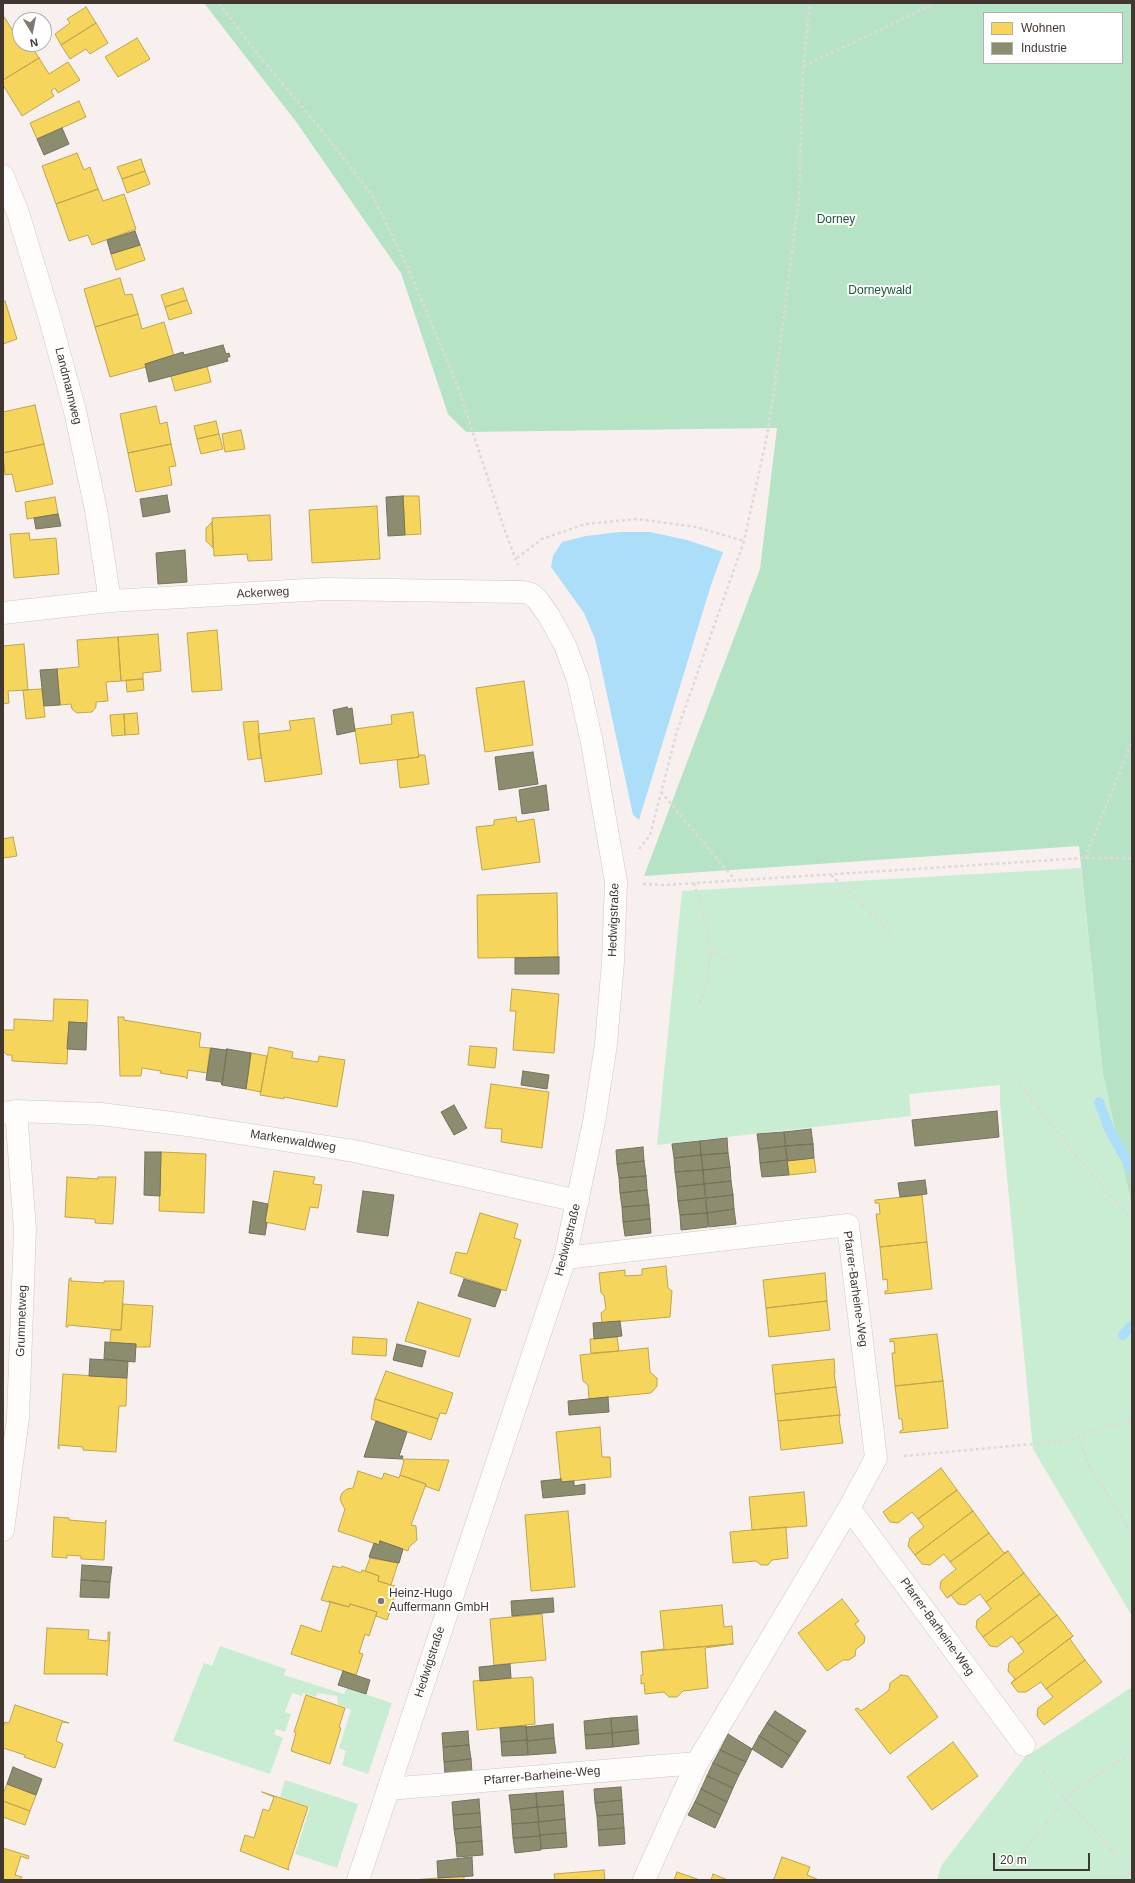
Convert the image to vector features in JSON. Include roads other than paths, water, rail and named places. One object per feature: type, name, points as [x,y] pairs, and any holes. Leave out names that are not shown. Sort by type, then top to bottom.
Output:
[{"type":"street","name":"Landmannweg","points":[[3,176],[18,213],[48,312],[75,411],[96,510],[110,601]]},
{"type":"street","name":"Ackerweg","points":[[3,613],[110,601],[324,589],[524,592]]},
{"type":"street","name":"Hedwigstraße","points":[[358,1880],[565,1258],[594,1122],[606,1044],[613,962],[616,882],[592,743],[578,680],[565,644],[549,616],[536,599],[531,594],[524,592]]},
{"type":"street","name":"Markenwaldweg","points":[[9,1112],[117,1116],[186,1124],[354,1151],[578,1201]]},
{"type":"street","name":"Grummetweg","points":[[3,1530],[18,1418],[25,1230],[9,1112]]},
{"type":"street","name":"Pfarrer-Barheine-Weg","points":[[565,1258],[848,1226],[876,1458],[849,1508],[1024,1745]]},
{"type":"street","points":[[644,1880],[697,1763],[849,1508]]},
{"type":"street","name":"Pfarrer-Barheine-Weg","points":[[388,1789],[697,1763]]},
{"type":"water","points":[[620,532],[650,532],[687,540],[723,552],[711,585],[639,820],[633,815],[595,639],[584,613],[551,567],[553,556],[562,542],[586,536]]},
{"type":"waterway","points":[[1099,1102],[1110,1131],[1132,1170]]},
{"type":"waterway","points":[[1123,1335],[1132,1325]]},
{"type":"place","name":"Heinz-Hugo Auffermann GmbH","points":[[381,1601]]},
{"type":"park label","name":"Dorney","points":[[836,220]]},
{"type":"park label","name":"Dorneywald","points":[[880,291]]}]
